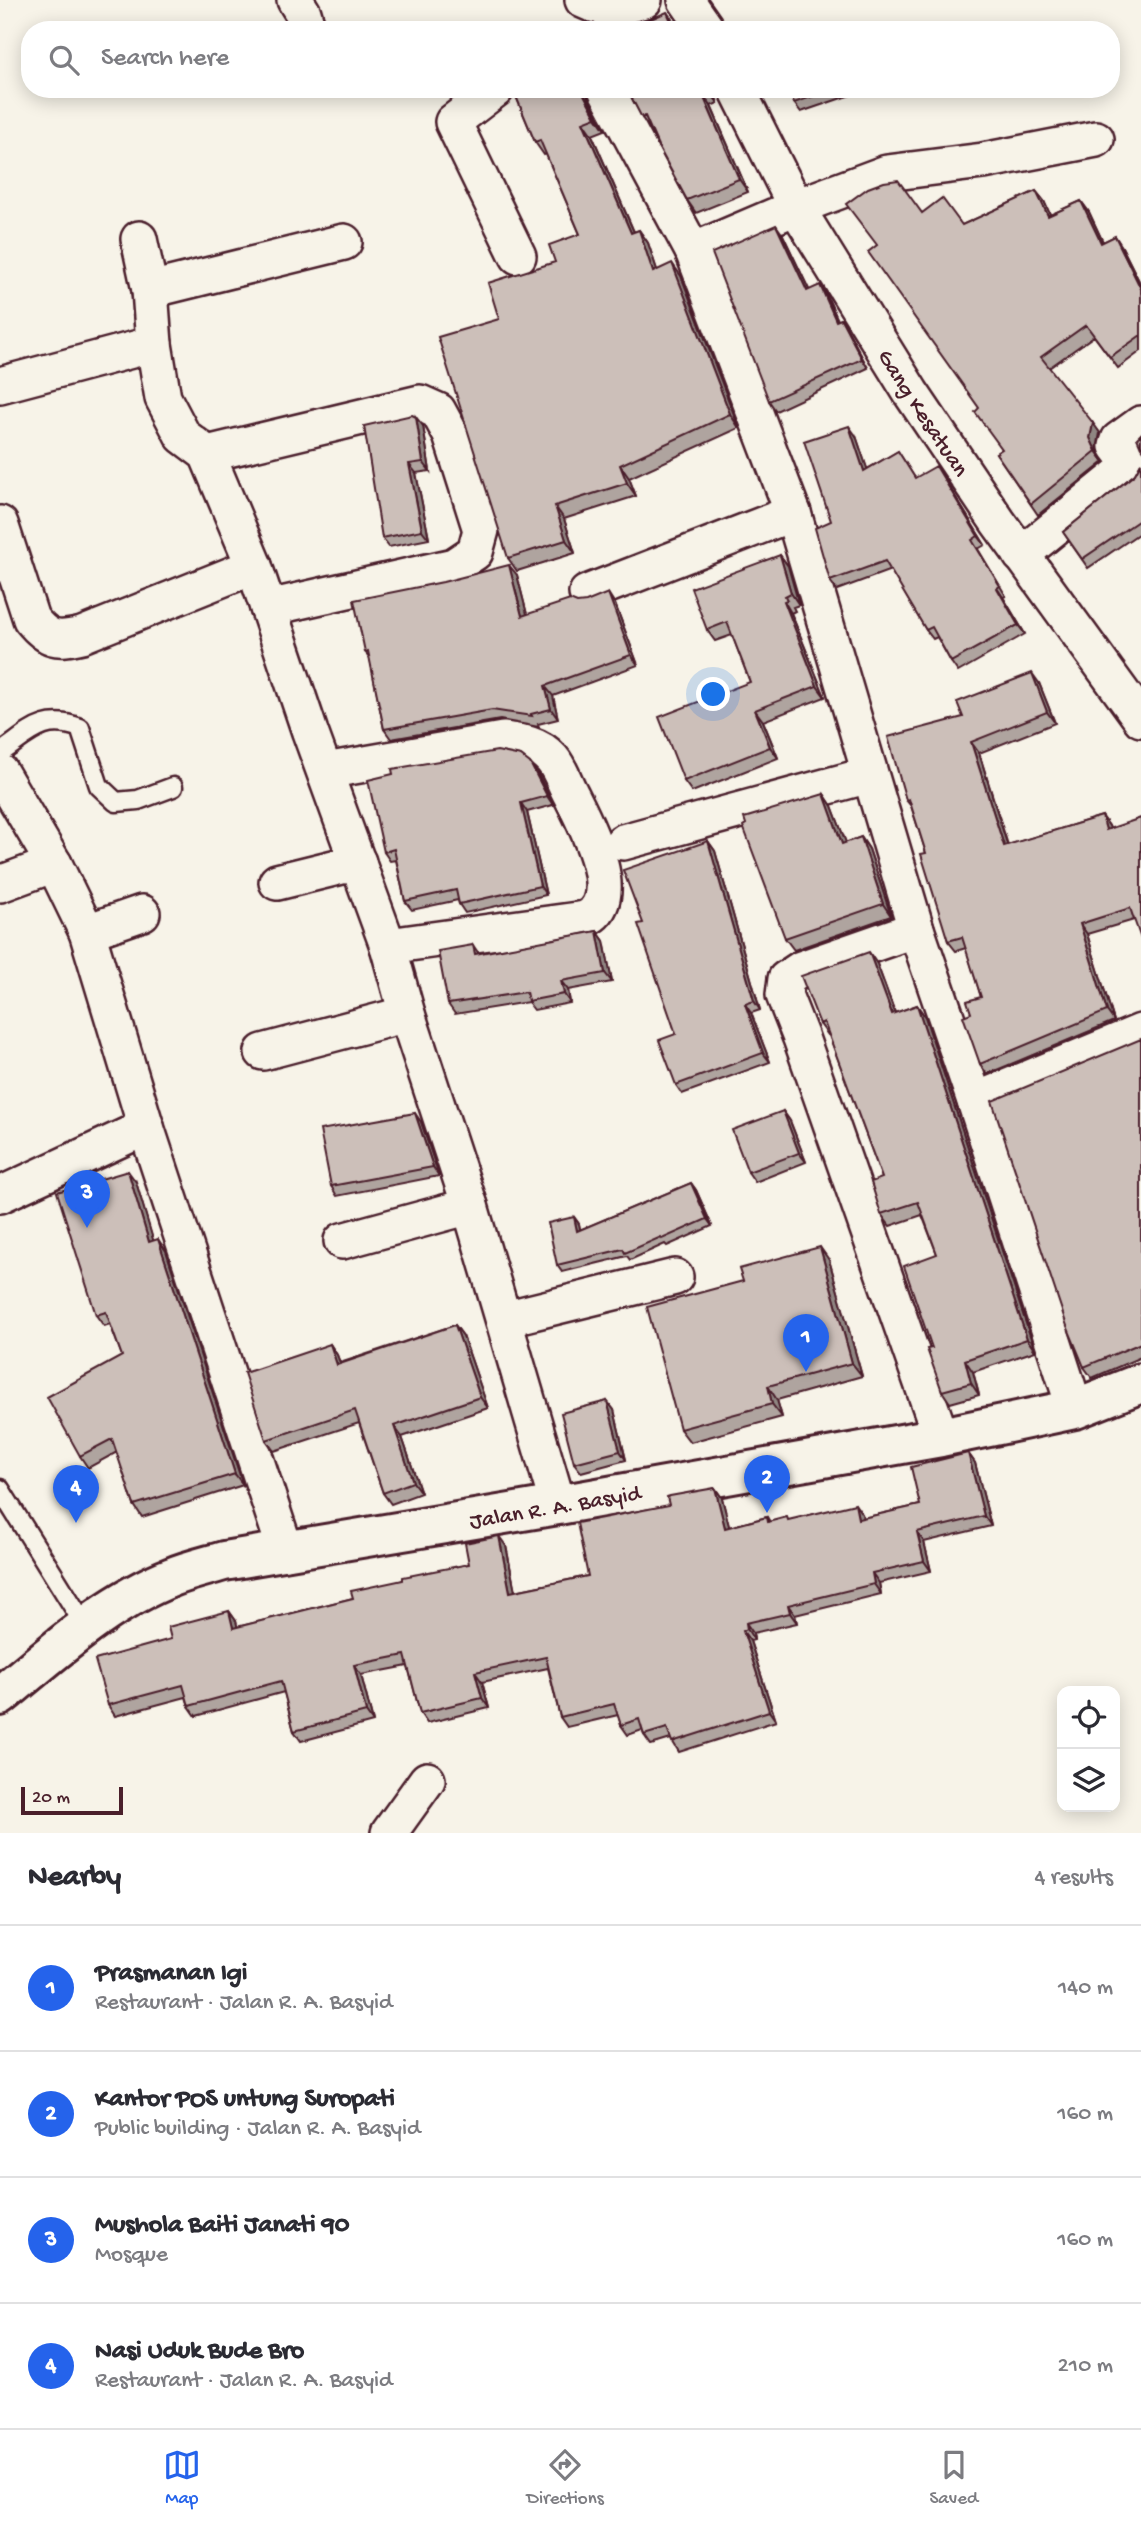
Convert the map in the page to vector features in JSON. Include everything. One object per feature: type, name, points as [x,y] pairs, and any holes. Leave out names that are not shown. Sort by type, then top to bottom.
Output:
[{"type":"main road","name":"Jalan R. A. Basyid","points":[[0,1696],[86,1627],[126,1600],[172,1577],[224,1561],[941,1437],[1076,1409],[1141,1384]]},
{"type":"street","points":[[295,0],[304,21]]},
{"type":"street","points":[[583,0],[598,7],[623,6],[644,0]]},
{"type":"street","points":[[686,0],[701,21]]},
{"type":"street","points":[[484,98],[453,122],[518,256]]},
{"type":"street","points":[[611,98],[693,251],[793,513],[916,929],[1076,1409]]},
{"type":"street","name":"Gang Kesatuan","points":[[742,98],[796,207],[911,393],[1021,555],[1141,719]]},
{"type":"street","points":[[693,251],[796,207],[887,173],[983,161],[1096,139]]},
{"type":"street","points":[[139,239],[150,290],[153,344],[163,398],[183,436],[207,454],[254,566],[388,946],[470,1206],[558,1505]]},
{"type":"street","points":[[150,290],[344,242]]},
{"type":"street","points":[[0,385],[153,344]]},
{"type":"street","points":[[207,454],[420,403],[438,411],[451,435],[481,530],[475,552],[454,566],[268,608]]},
{"type":"street","points":[[1021,555],[1128,468],[1130,463],[1117,446],[1119,440],[1141,424]]},
{"type":"street","points":[[587,593],[793,513]]},
{"type":"street","points":[[0,524],[31,619],[41,631],[52,638],[82,635],[254,566]]},
{"type":"street","points":[[326,771],[503,740],[532,744],[552,759],[601,862],[602,898],[596,912],[585,919],[388,946]]},
{"type":"street","points":[[0,772],[54,864],[87,932],[146,1127],[286,1552]]},
{"type":"street","points":[[623,842],[869,775]]},
{"type":"street","points":[[277,882],[358,862]]},
{"type":"street","points":[[0,884],[54,864]]},
{"type":"street","points":[[87,932],[142,913]]},
{"type":"street","points":[[916,929],[801,968],[786,979],[784,995],[941,1437]]},
{"type":"street","points":[[263,1052],[408,1014]]},
{"type":"street","points":[[975,1101],[1141,1032]]},
{"type":"street","points":[[0,1195],[146,1127]]},
{"type":"street","points":[[342,1241],[470,1206]]},
{"type":"street","points":[[504,1319],[676,1277]]},
{"type":"street","points":[[389,1833],[427,1780]]},
{"type":"lane","points":[[0,753],[46,722],[64,721],[80,728],[99,786],[116,802],[138,800],[173,787]]},
{"type":"lane","points":[[0,1489],[86,1627]]},
{"type":"building","points":[[667,12],[671,21],[646,21]]},
{"type":"building","points":[[517,98],[586,98],[596,117],[583,122],[631,233],[639,230],[653,272],[672,263],[730,414],[620,465],[627,483],[555,506],[566,540],[508,558],[438,337],[499,319],[488,283],[555,262],[549,245],[580,234],[540,140],[535,142]]},
{"type":"building","points":[[632,98],[704,98],[739,179],[687,200],[645,116],[642,118]]},
{"type":"building","points":[[792,98],[808,98],[794,103]]},
{"type":"building","points":[[898,180],[922,213],[942,198],[962,225],[1036,191],[1048,216],[1081,201],[1101,243],[1115,236],[1141,289],[1141,335],[1110,357],[1086,325],[1041,357],[1093,423],[1090,438],[1096,451],[1031,504],[996,453],[1002,449],[975,412],[979,408],[868,252],[877,245],[846,204],[868,188]]},
{"type":"building","points":[[776,225],[807,291],[820,285],[836,321],[841,319],[862,359],[769,401],[712,253]]},
{"type":"building","points":[[412,415],[416,417],[423,462],[409,464],[422,530],[382,538],[364,426]]},
{"type":"building","points":[[849,426],[864,471],[898,451],[915,478],[936,466],[978,536],[972,540],[1000,586],[997,588],[1018,625],[951,662],[932,627],[926,630],[885,561],[830,581],[815,528],[831,521],[804,441]]},
{"type":"building","points":[[1141,463],[1141,519],[1082,559],[1063,532],[1135,474]]},
{"type":"building","points":[[780,555],[791,593],[785,596],[787,600],[784,601],[817,686],[755,710],[770,747],[684,781],[659,717],[750,682],[727,622],[707,630],[691,588]]},
{"type":"building","points":[[509,565],[522,616],[570,600],[577,603],[586,602],[608,593],[631,655],[545,686],[551,709],[531,714],[532,716],[492,710],[384,729],[354,600]]},
{"type":"building","points":[[1032,673],[1047,712],[971,742],[1004,846],[1102,816],[1106,830],[1141,818],[1141,939],[1130,908],[1080,924],[1107,1011],[980,1064],[963,1016],[971,1013],[967,1001],[981,997],[962,937],[948,941],[921,854],[926,853],[909,799],[906,800],[888,737],[963,717],[957,702]]},
{"type":"building","points":[[497,751],[521,756],[530,763],[547,796],[521,803],[540,886],[459,904],[456,890],[405,901],[394,849],[384,852],[368,780],[393,774],[392,769]]},
{"type":"building","points":[[824,794],[842,844],[861,837],[883,904],[785,938],[743,826],[746,824],[744,818]]},
{"type":"building","points":[[708,841],[754,1001],[745,1004],[763,1053],[676,1085],[659,1040],[676,1034],[638,924],[643,923],[623,870]]},
{"type":"building","points":[[597,931],[605,973],[561,981],[564,994],[528,1001],[526,992],[448,1004],[438,951],[473,945],[475,954]]},
{"type":"building","points":[[869,952],[892,1014],[917,1005],[1027,1339],[965,1360],[971,1383],[942,1391],[927,1349],[932,1348],[904,1266],[937,1254],[918,1202],[881,1214],[871,1182],[882,1178],[824,1022],[820,1024],[801,976]]},
{"type":"building","points":[[1141,1039],[1141,1343],[1084,1367],[1067,1326],[992,1101]]},
{"type":"building","points":[[783,1111],[799,1153],[748,1172],[732,1130]]},
{"type":"building","points":[[415,1113],[433,1167],[331,1186],[320,1130]]},
{"type":"building","points":[[128,1171],[149,1242],[158,1239],[235,1474],[134,1505],[112,1439],[80,1456],[47,1397],[122,1356],[106,1312],[96,1315],[57,1192]]},
{"type":"building","points":[[691,1183],[707,1219],[625,1253],[623,1249],[557,1265],[548,1223],[574,1217],[577,1231]]},
{"type":"building","points":[[820,1247],[852,1363],[768,1386],[772,1404],[680,1429],[647,1307],[743,1281],[739,1269]]},
{"type":"building","points":[[455,1325],[480,1397],[394,1426],[413,1482],[383,1493],[355,1410],[266,1440],[244,1373],[330,1344],[337,1365]]},
{"type":"building","points":[[607,1401],[620,1451],[574,1463],[561,1413]]},
{"type":"building","points":[[968,1453],[984,1516],[917,1532],[924,1561],[872,1573],[874,1584],[788,1605],[790,1613],[746,1623],[747,1629],[743,1631],[769,1711],[672,1742],[667,1728],[644,1735],[639,1719],[621,1725],[614,1704],[560,1717],[546,1657],[475,1672],[482,1698],[420,1713],[405,1655],[354,1665],[366,1712],[294,1731],[281,1681],[189,1706],[183,1685],[108,1705],[95,1660],[171,1639],[168,1627],[229,1611],[233,1628],[353,1598],[351,1591],[469,1564],[465,1543],[499,1536],[510,1592],[588,1576],[577,1523],[669,1505],[667,1497],[670,1496],[715,1488],[725,1528],[767,1517],[768,1522],[787,1517],[788,1520],[855,1504],[858,1519],[920,1505],[911,1467]]},
{"type":"place","name":"Mushola Baiti Janati 90","points":[[87,1228]]},
{"type":"place","name":"Prasmanan Igi","points":[[806,1372]]},
{"type":"place","name":"Kantor POS untung Suropati","points":[[767,1513]]},
{"type":"place","name":"Nasi Uduk Bude Bro","points":[[76,1523]]}]
